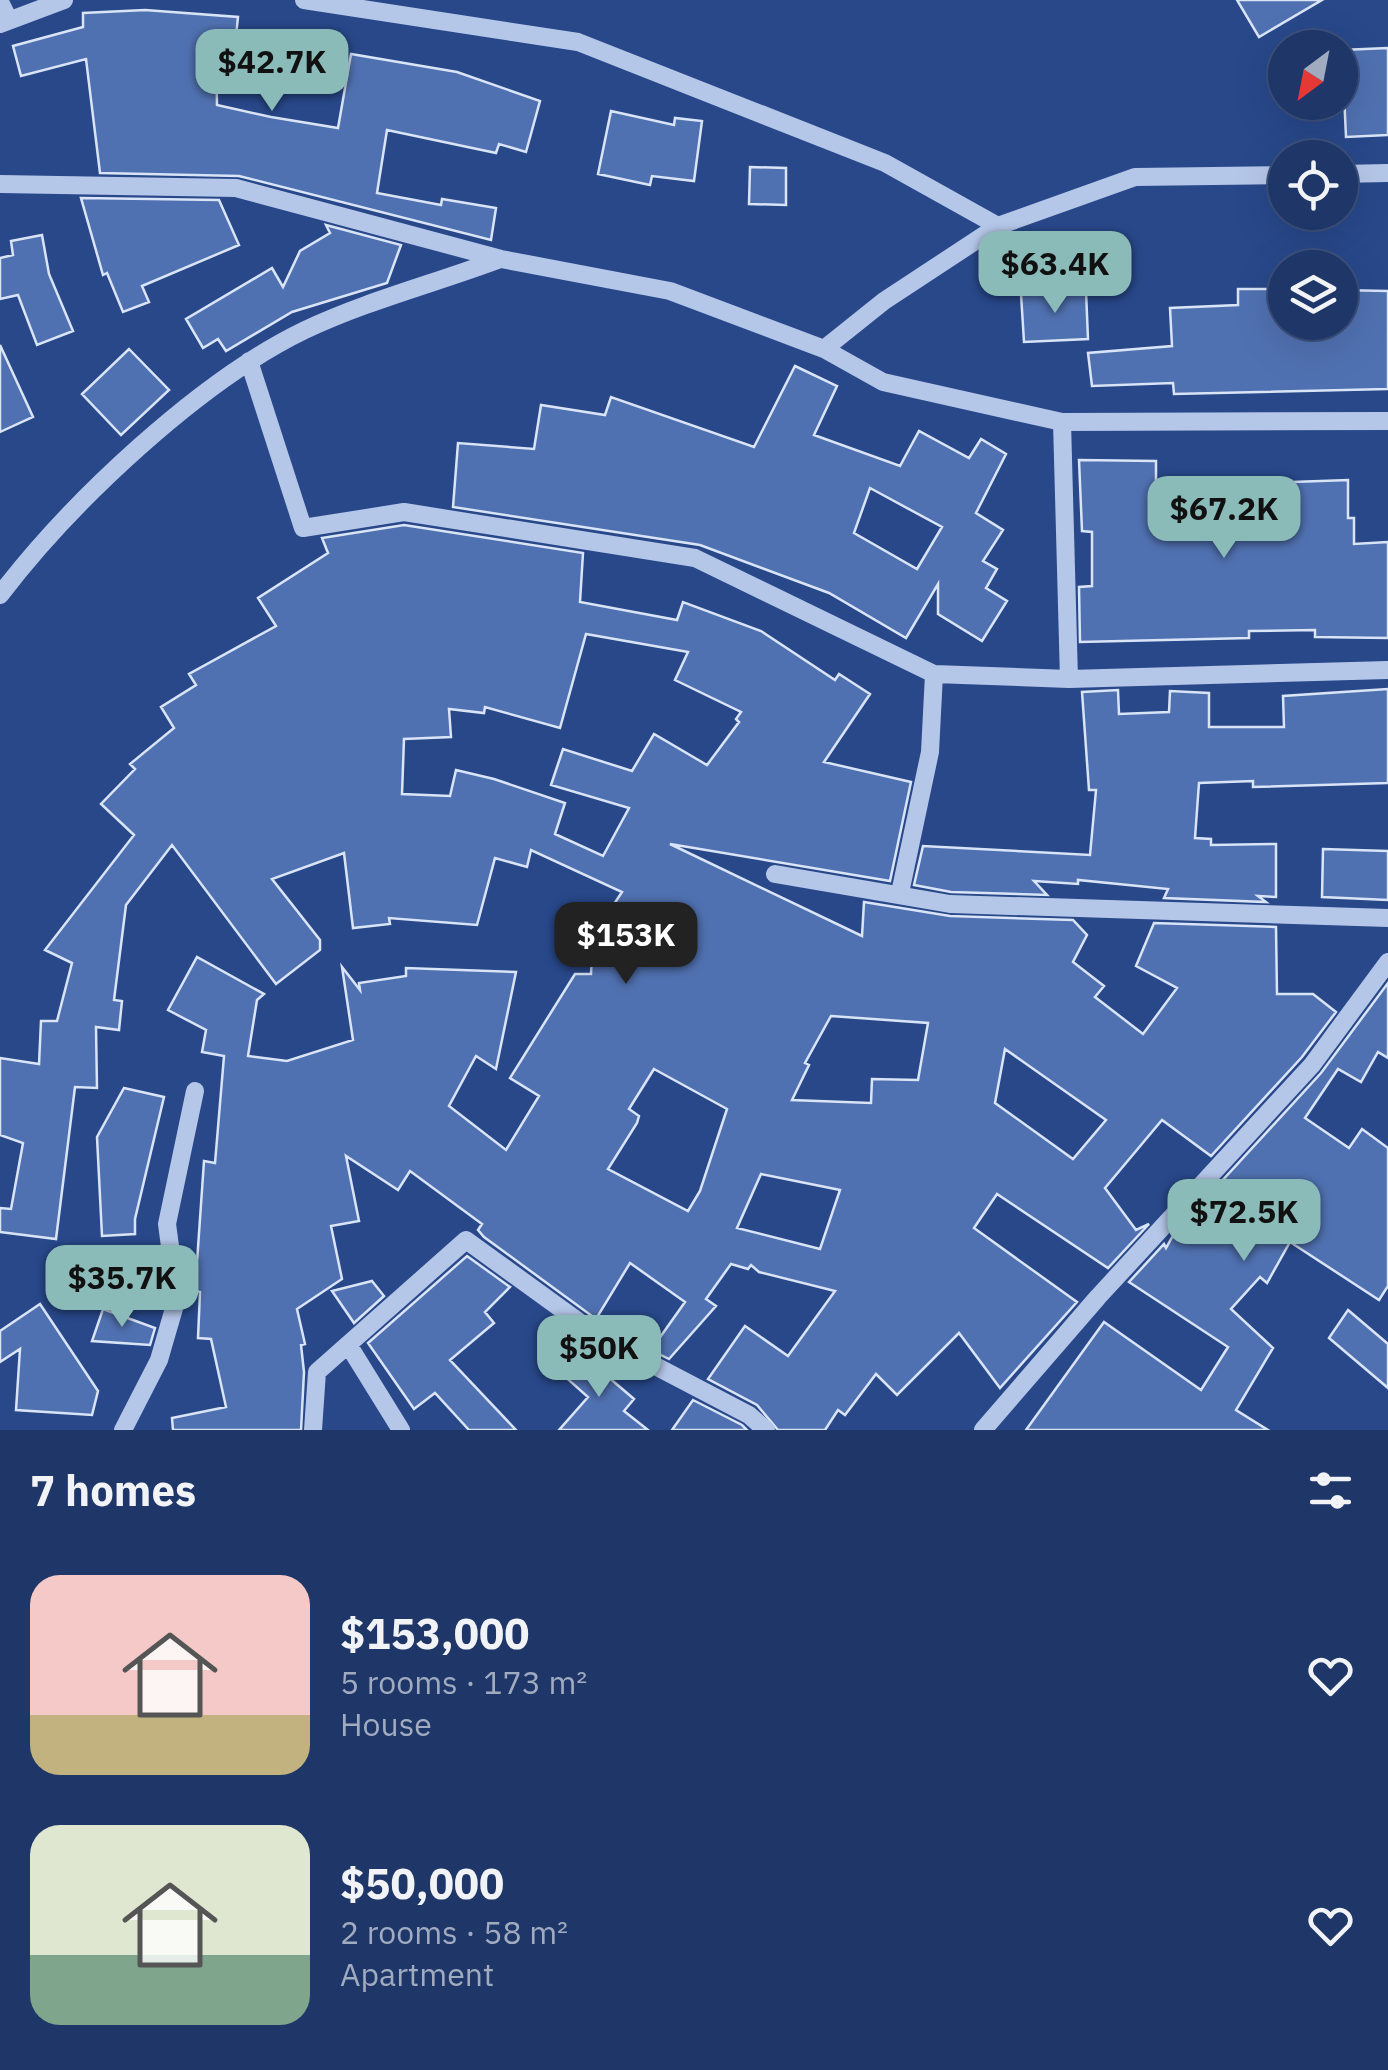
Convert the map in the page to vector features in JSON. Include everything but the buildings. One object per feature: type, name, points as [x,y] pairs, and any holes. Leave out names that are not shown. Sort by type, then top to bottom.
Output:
[{"type":"street","points":[[0,2],[4,22],[64,0]]},
{"type":"street","points":[[304,0],[578,42],[885,163],[998,226]]},
{"type":"street","points":[[1358,174],[1388,173]]},
{"type":"street","points":[[824,348],[884,300],[998,226],[1135,177],[1268,175]]},
{"type":"street","points":[[0,184],[236,188],[501,259],[670,291],[824,348],[883,382],[1062,422],[1388,421]]},
{"type":"street","points":[[0,595],[32,553],[156,434],[250,361],[307,329],[501,259]]},
{"type":"street","points":[[250,361],[304,528],[404,512],[695,558],[934,674],[1069,679],[1388,670]]},
{"type":"street","points":[[1062,422],[1069,679]]},
{"type":"street","points":[[900,893],[930,752],[934,674]]},
{"type":"street","points":[[775,874],[950,904],[1388,918]]},
{"type":"street","points":[[984,1430],[1098,1297],[1312,1065],[1388,962]]},
{"type":"street","points":[[122,1430],[159,1360],[177,1298],[167,1224],[195,1091]]},
{"type":"street","points":[[312,1430],[317,1372],[466,1240],[600,1337],[749,1415],[766,1430]]},
{"type":"street","points":[[349,1346],[401,1430]]}]
